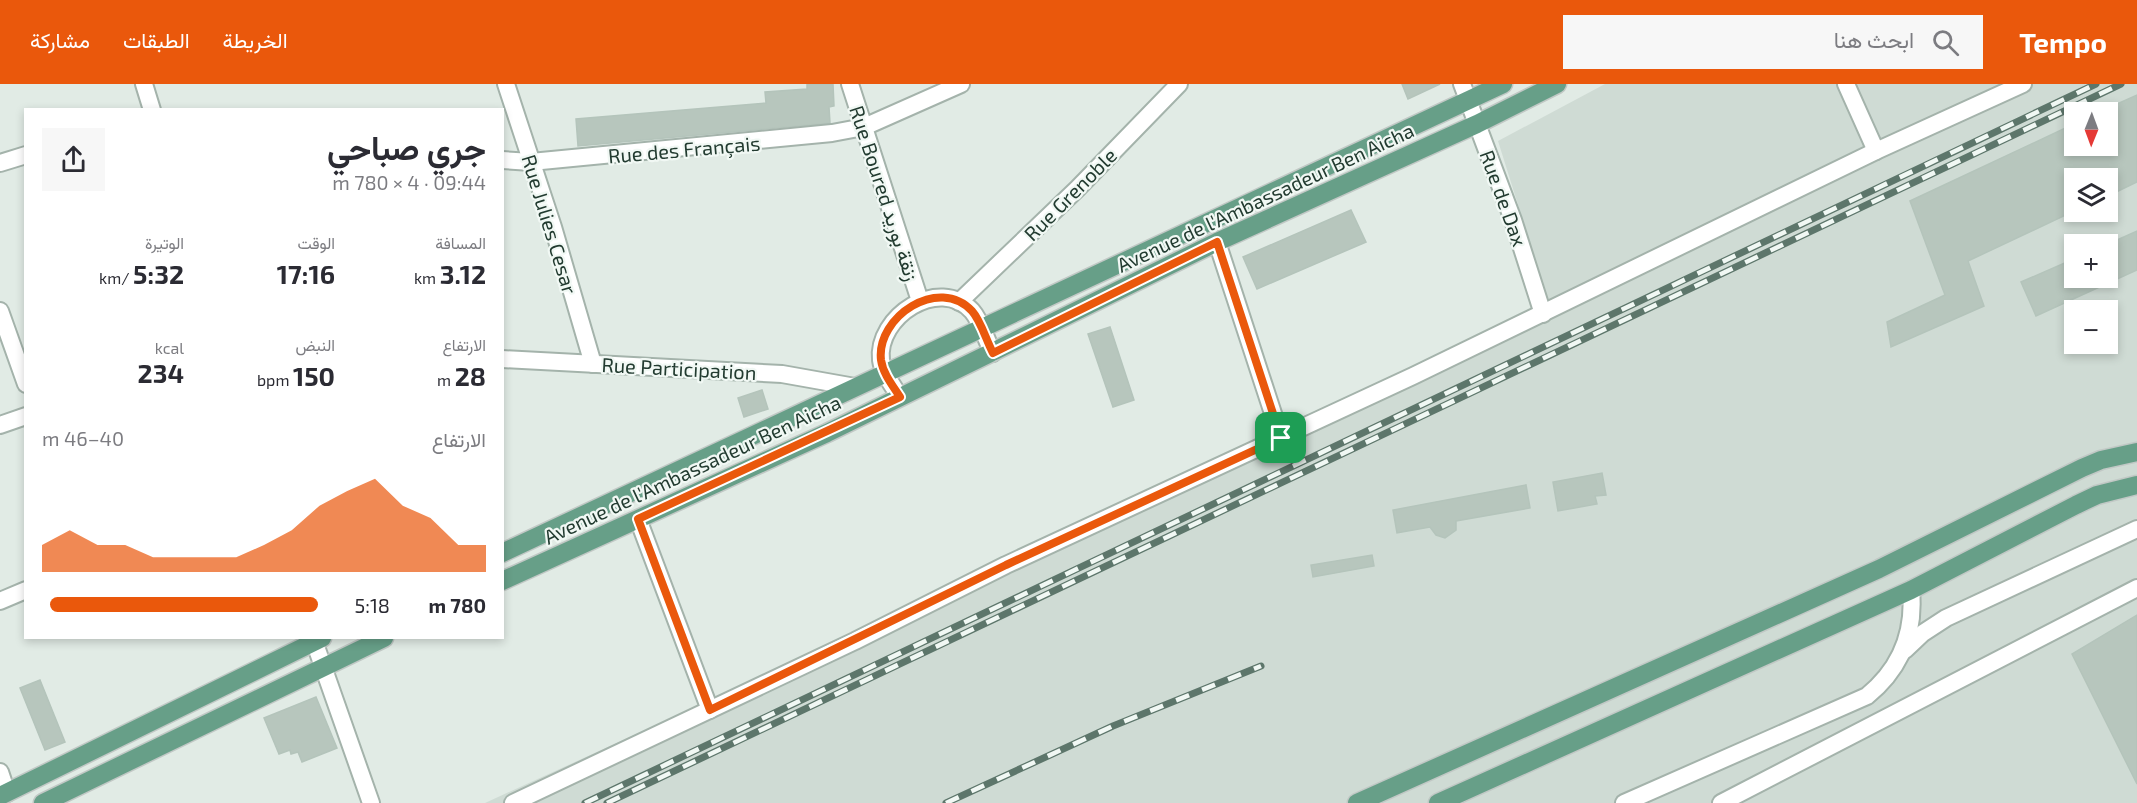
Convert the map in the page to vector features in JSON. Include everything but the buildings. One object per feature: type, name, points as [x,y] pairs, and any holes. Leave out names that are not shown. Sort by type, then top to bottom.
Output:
[{"type":"main road","name":"Avenue de l'Ambassadeur Ben Aicha","points":[[504,552],[980,328],[1465,93],[1503,84]]},
{"type":"main road","name":"Avenue de l'Ambassadeur Ben Aicha","points":[[504,580],[900,397],[1217,242],[1477,124],[1557,84]]},
{"type":"main road","points":[[1357,803],[1879,569],[2082,468],[2101,460],[2137,452]]},
{"type":"main road","points":[[1438,803],[1911,590],[2097,495],[2137,484]]},
{"type":"main road","points":[[3,794],[316,639]]},
{"type":"main road","points":[[43,803],[382,639]]},
{"type":"street","points":[[144,84],[151,108]]},
{"type":"street","name":"Rue Julies Cesar","points":[[506,84],[553,227],[593,364]]},
{"type":"street","name":"Rue Boured زنقة بوريد","points":[[850,84],[920,302]]},
{"type":"street","name":"Rue des Français","points":[[504,160],[531,162],[750,143],[864,127],[961,84]]},
{"type":"street","points":[[1846,84],[1876,151]]},
{"type":"street","points":[[513,803],[710,710],[1006,565],[1543,314],[1876,151],[2024,84]]},
{"type":"street","name":"Rue Grenoble","points":[[959,302],[1077,189],[1177,85]]},
{"type":"street","name":"Rue de Dax","points":[[1465,93],[1543,314]]},
{"type":"street","points":[[0,163],[24,156]]},
{"type":"street","points":[[1217,242],[1281,438]]},
{"type":"street","points":[[900,397],[884,372],[881,362],[881,346],[890,326],[905,309],[934,299],[959,302],[971,310],[993,353]]},
{"type":"street","points":[[0,311],[24,378]]},
{"type":"street","name":"Rue Participation","points":[[504,358],[782,374],[855,387]]},
{"type":"street","points":[[0,425],[24,417]]},
{"type":"street","points":[[638,519],[710,710]]},
{"type":"street","points":[[1902,652],[1923,633],[1946,618],[2137,529]]},
{"type":"street","points":[[1721,803],[2137,588]]},
{"type":"street","points":[[1624,803],[1867,696],[1888,677],[1902,652],[1911,621],[1911,590]]},
{"type":"street","points":[[0,601],[24,591]]},
{"type":"street","points":[[316,639],[371,803]]},
{"type":"street","points":[[0,772],[3,794]]},
{"type":"shaded area","points":[[1605,84],[2137,84],[2137,803],[485,803],[1553,316],[1498,141]]},
{"type":"railway","points":[[585,803],[2096,84]]},
{"type":"railway","points":[[607,803],[2121,84]]},
{"type":"railway","points":[[946,803],[1113,726],[1261,666]]},
{"type":"route","points":[[1217,242],[1281,438],[1006,565],[855,641],[710,710],[638,519],[900,397],[883,370],[881,346],[890,326],[905,309],[934,299],[959,302],[971,310],[993,353],[1217,242]]}]
